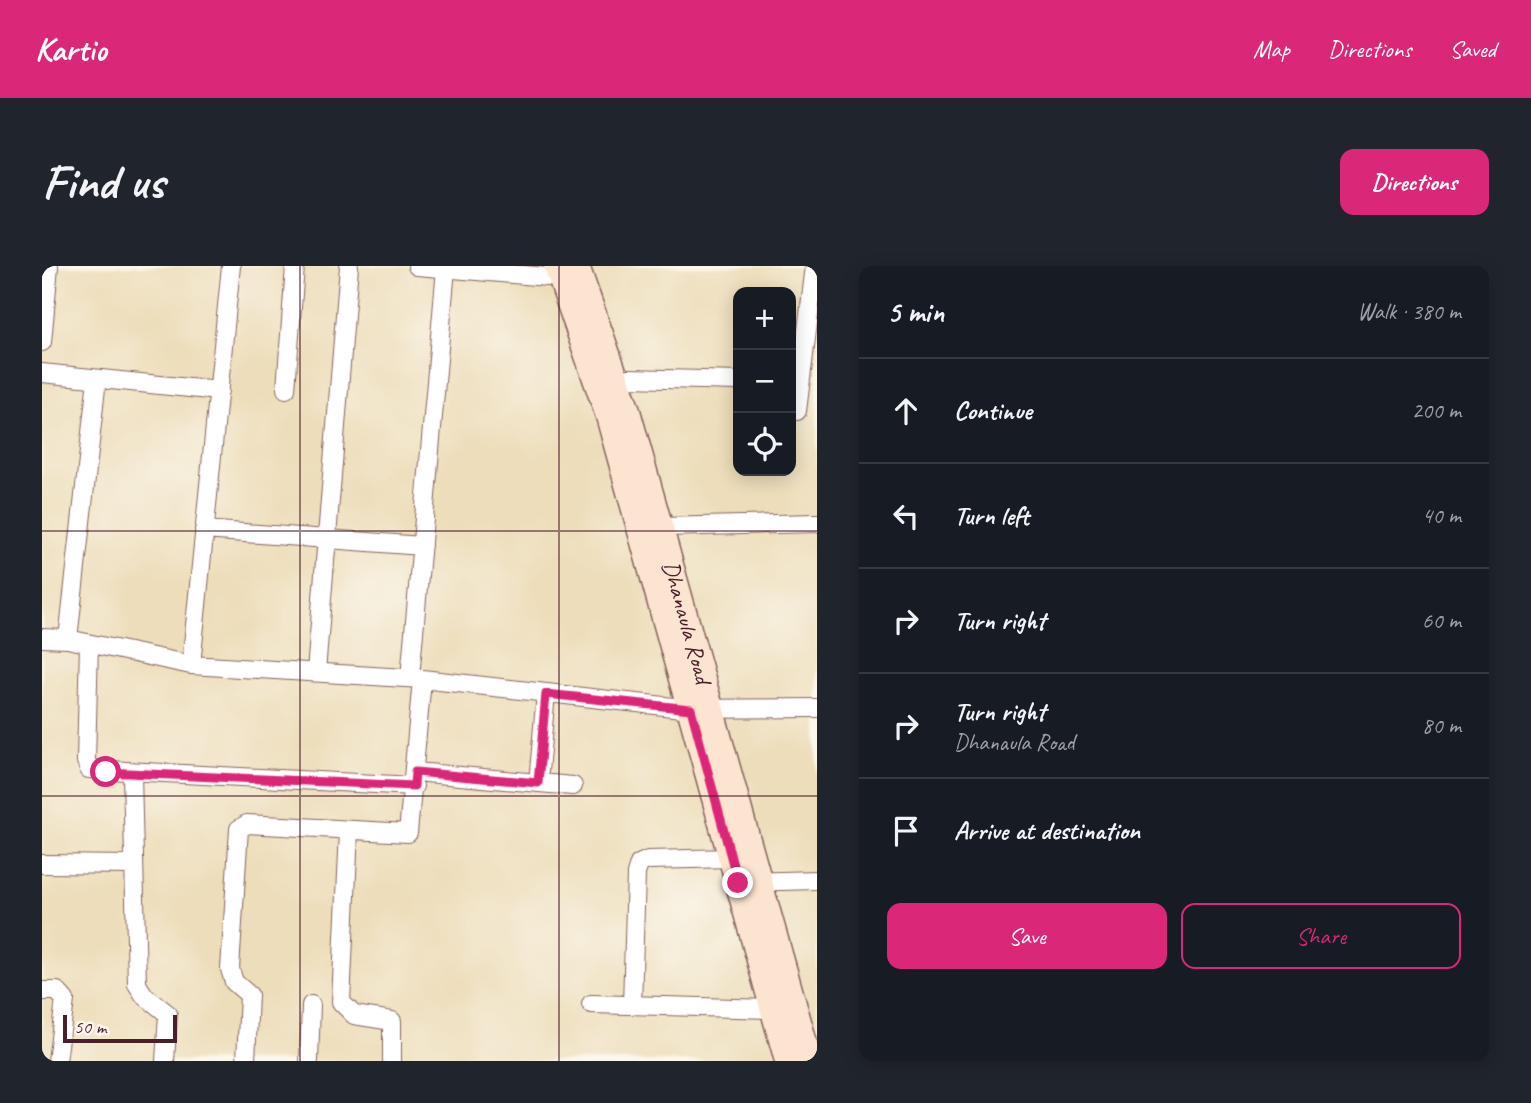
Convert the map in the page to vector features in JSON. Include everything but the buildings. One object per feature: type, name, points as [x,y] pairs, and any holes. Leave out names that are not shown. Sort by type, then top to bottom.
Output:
[{"type":"street","points":[[42,342],[50,266]]},
{"type":"street","points":[[191,665],[230,266]]},
{"type":"street","points":[[286,389],[295,266]]},
{"type":"street","points":[[316,672],[349,266]]},
{"type":"street","points":[[417,266],[568,272]]},
{"type":"street","points":[[797,411],[796,383],[815,266]]},
{"type":"street","points":[[246,1061],[249,995],[234,982],[230,969],[239,829],[247,824],[408,833],[414,779],[422,546],[446,268]]},
{"type":"street","name":"Dhanaula Road","points":[[568,272],[661,527],[732,858],[749,882],[773,1009],[787,1061]]},
{"type":"street","points":[[42,373],[219,391]]},
{"type":"street","points":[[68,639],[97,379]]},
{"type":"street","points":[[606,381],[733,381]]},
{"type":"street","name":"Dhanaula Road","points":[[606,381],[749,882],[810,1061]]},
{"type":"street","points":[[661,527],[817,523]]},
{"type":"street","points":[[204,530],[422,546]]},
{"type":"street","points":[[42,638],[68,639],[191,665],[416,679],[702,710],[817,708]]},
{"type":"street","points":[[89,644],[87,766],[95,771],[573,786]]},
{"type":"street","points":[[538,783],[546,694]]},
{"type":"street","points":[[132,773],[137,984],[144,995],[167,1014],[165,1061]]},
{"type":"street","points":[[349,831],[341,1002],[354,1015],[392,1021],[392,1061]]},
{"type":"street","points":[[632,1005],[636,874],[639,864],[648,860],[732,858]]},
{"type":"street","points":[[42,864],[134,865]]},
{"type":"street","points":[[749,882],[817,880]]},
{"type":"street","points":[[42,991],[57,991],[65,1000],[57,1061]]},
{"type":"street","points":[[591,1004],[773,1009]]},
{"type":"street","points":[[309,1061],[311,1005]]},
{"type":"route","points":[[106,772],[414,786],[415,772],[538,783],[546,694],[691,709],[738,883]]}]
